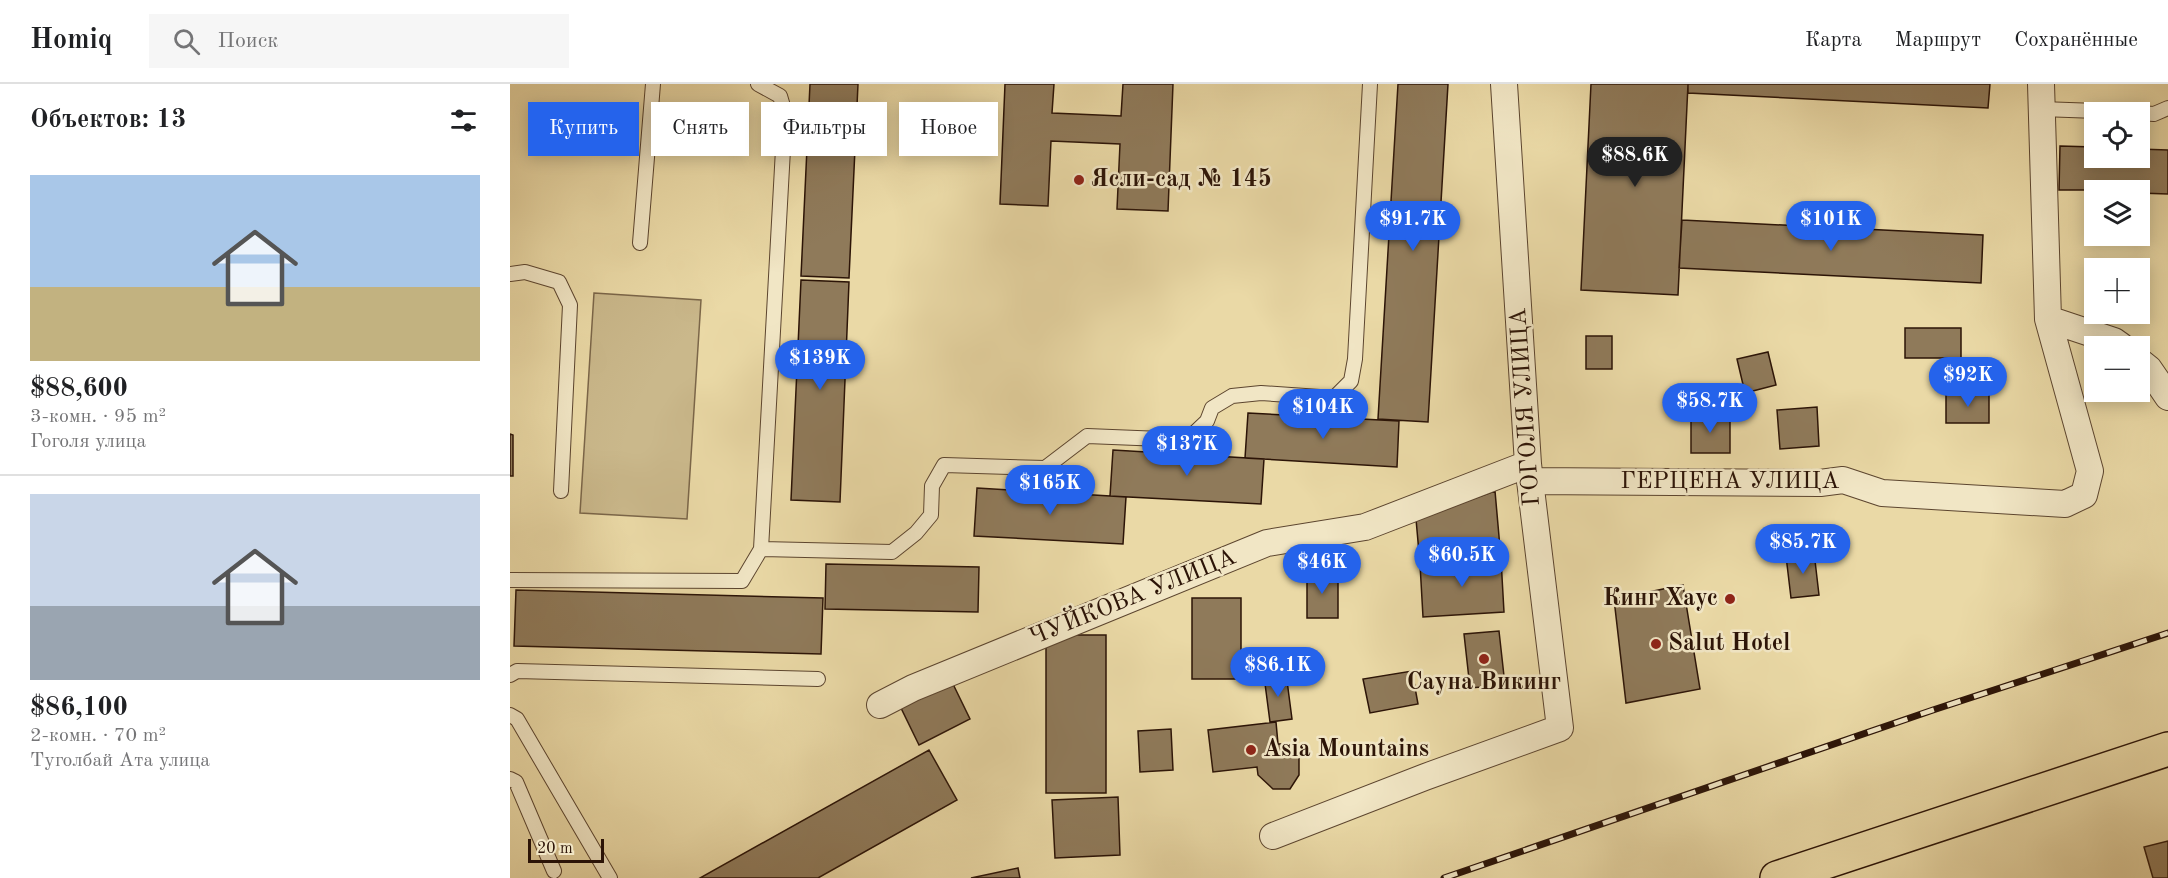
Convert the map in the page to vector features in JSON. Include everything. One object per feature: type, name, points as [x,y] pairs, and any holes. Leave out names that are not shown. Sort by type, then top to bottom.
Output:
[{"type":"main road","points":[[1777,878],[2168,749]]},
{"type":"street","name":"ГОГОЛЯ УЛИЦА","points":[[1273,836],[1560,728],[1529,472],[1504,84]]},
{"type":"street","name":"ГЕРЦЕНА УЛИЦА","points":[[1529,472],[1820,483],[1843,480],[1882,493],[2065,504],[2084,495],[2090,471],[2048,320],[2041,84]]},
{"type":"street","points":[[2048,320],[2098,336]]},
{"type":"street","points":[[2150,369],[2168,398]]},
{"type":"street","name":"ЧУЙКОВА УЛИЦА","points":[[880,705],[924,683],[1267,543],[1365,527],[1529,472]]},
{"type":"lane","points":[[640,243],[653,84]]},
{"type":"lane","points":[[510,580],[742,581],[760,549],[785,113],[780,96],[758,84]]},
{"type":"lane","points":[[760,549],[892,552],[916,533],[931,515],[932,486],[944,465],[1045,468],[1087,436],[1187,440],[1207,421],[1212,408],[1232,396],[1261,393],[1334,398],[1351,381],[1355,359],[1370,84]]},
{"type":"lane","points":[[2150,114],[2168,108]]},
{"type":"lane","points":[[2041,109],[2084,111]]},
{"type":"lane","points":[[510,274],[525,272],[559,282],[570,305],[561,491]]},
{"type":"lane","points":[[510,675],[517,671],[818,679]]},
{"type":"lane","points":[[510,715],[517,719],[610,878]]},
{"type":"lane","points":[[510,779],[516,782],[554,871]]},
{"type":"shaded area","points":[[594,293],[701,300],[687,519],[580,513]]},
{"type":"building","points":[[810,84],[858,84],[857,102],[809,102]]},
{"type":"building","name":"Ясли-сад № 145","points":[[1005,84],[1054,84],[1052,113],[1121,116],[1123,84],[1173,84],[1168,211],[1117,209],[1120,144],[1051,141],[1048,206],[1000,204]]},
{"type":"building","points":[[1398,84],[1448,84],[1428,422],[1378,419]]},
{"type":"building","points":[[1591,84],[1688,84],[1678,295],[1581,290]]},
{"type":"building","points":[[1688,84],[1990,84],[1988,108],[1688,93]]},
{"type":"building","points":[[2060,146],[2084,147],[2084,168],[2150,168],[2150,149],[2168,150],[2168,194],[2150,193],[2150,180],[2084,180],[2084,190],[2059,190]]},
{"type":"building","points":[[807,156],[855,156],[849,278],[801,276]]},
{"type":"building","points":[[1682,220],[1983,235],[1981,283],[1679,268]]},
{"type":"building","points":[[801,280],[849,282],[840,502],[791,500]]},
{"type":"building","points":[[1905,328],[1961,328],[1961,358],[1905,358]]},
{"type":"building","points":[[1586,336],[1612,336],[1612,369],[1586,369]]},
{"type":"building","points":[[1768,352],[1776,385],[1745,393],[1737,359]]},
{"type":"building","points":[[1946,393],[1989,393],[1989,423],[1946,423]]},
{"type":"building","points":[[1817,407],[1819,446],[1780,449],[1777,410]]},
{"type":"building","points":[[1248,413],[1399,421],[1397,467],[1245,458]]},
{"type":"building","points":[[1691,416],[1730,416],[1730,453],[1691,453]]},
{"type":"building","points":[[510,434],[513,435],[513,476],[510,476]]},
{"type":"building","points":[[1113,450],[1264,459],[1261,504],[1110,496]]},
{"type":"building","points":[[977,488],[1126,497],[1123,544],[974,536]]},
{"type":"building","points":[[1495,491],[1501,559],[1420,564],[1416,519]]},
{"type":"building","points":[[1814,552],[1819,595],[1791,598],[1786,556]]},
{"type":"building","points":[[1501,559],[1504,612],[1423,617],[1420,564]]},
{"type":"building","points":[[826,564],[979,567],[978,612],[825,609]]},
{"type":"building","points":[[1307,571],[1338,571],[1338,618],[1307,618]]},
{"type":"building","name":"Salut Hotel","points":[[1683,585],[1700,689],[1626,703],[1614,599]]},
{"type":"building","points":[[516,590],[823,598],[821,654],[514,646]]},
{"type":"building","points":[[1192,598],[1241,598],[1241,679],[1192,679]]},
{"type":"building","name":"Сауна Викинг","points":[[1499,631],[1505,685],[1470,688],[1464,634]]},
{"type":"building","points":[[1046,635],[1106,635],[1106,793],[1046,793]]},
{"type":"building","points":[[1412,671],[1418,704],[1370,713],[1363,679]]},
{"type":"building","points":[[1286,673],[1292,719],[1270,722],[1264,676]]},
{"type":"building","points":[[952,682],[970,719],[919,745],[901,708]]},
{"type":"building","name":"Asia Mountains","points":[[1276,722],[1278,744],[1284,744],[1299,757],[1299,775],[1290,789],[1273,789],[1258,775],[1257,767],[1213,772],[1208,730]]},
{"type":"building","points":[[1171,729],[1173,770],[1140,772],[1138,731]]},
{"type":"building","points":[[929,750],[957,800],[818,878],[700,878]]},
{"type":"building","points":[[1118,797],[1120,855],[1055,858],[1052,800]]},
{"type":"building","points":[[2168,841],[2168,878],[2153,878],[2144,847]]},
{"type":"building","points":[[1018,868],[1020,878],[971,878]]},
{"type":"railway","points":[[1444,878],[1933,710],[2168,633]]},
{"type":"place","name":"Ясли-сад № 145","points":[[1079,180]]},
{"type":"place","name":"Кинг Хаус","points":[[1730,599]]},
{"type":"place","name":"Salut Hotel","points":[[1656,644]]},
{"type":"place","name":"Сауна Викинг","points":[[1484,659]]},
{"type":"place","name":"Asia Mountains","points":[[1251,750]]}]
